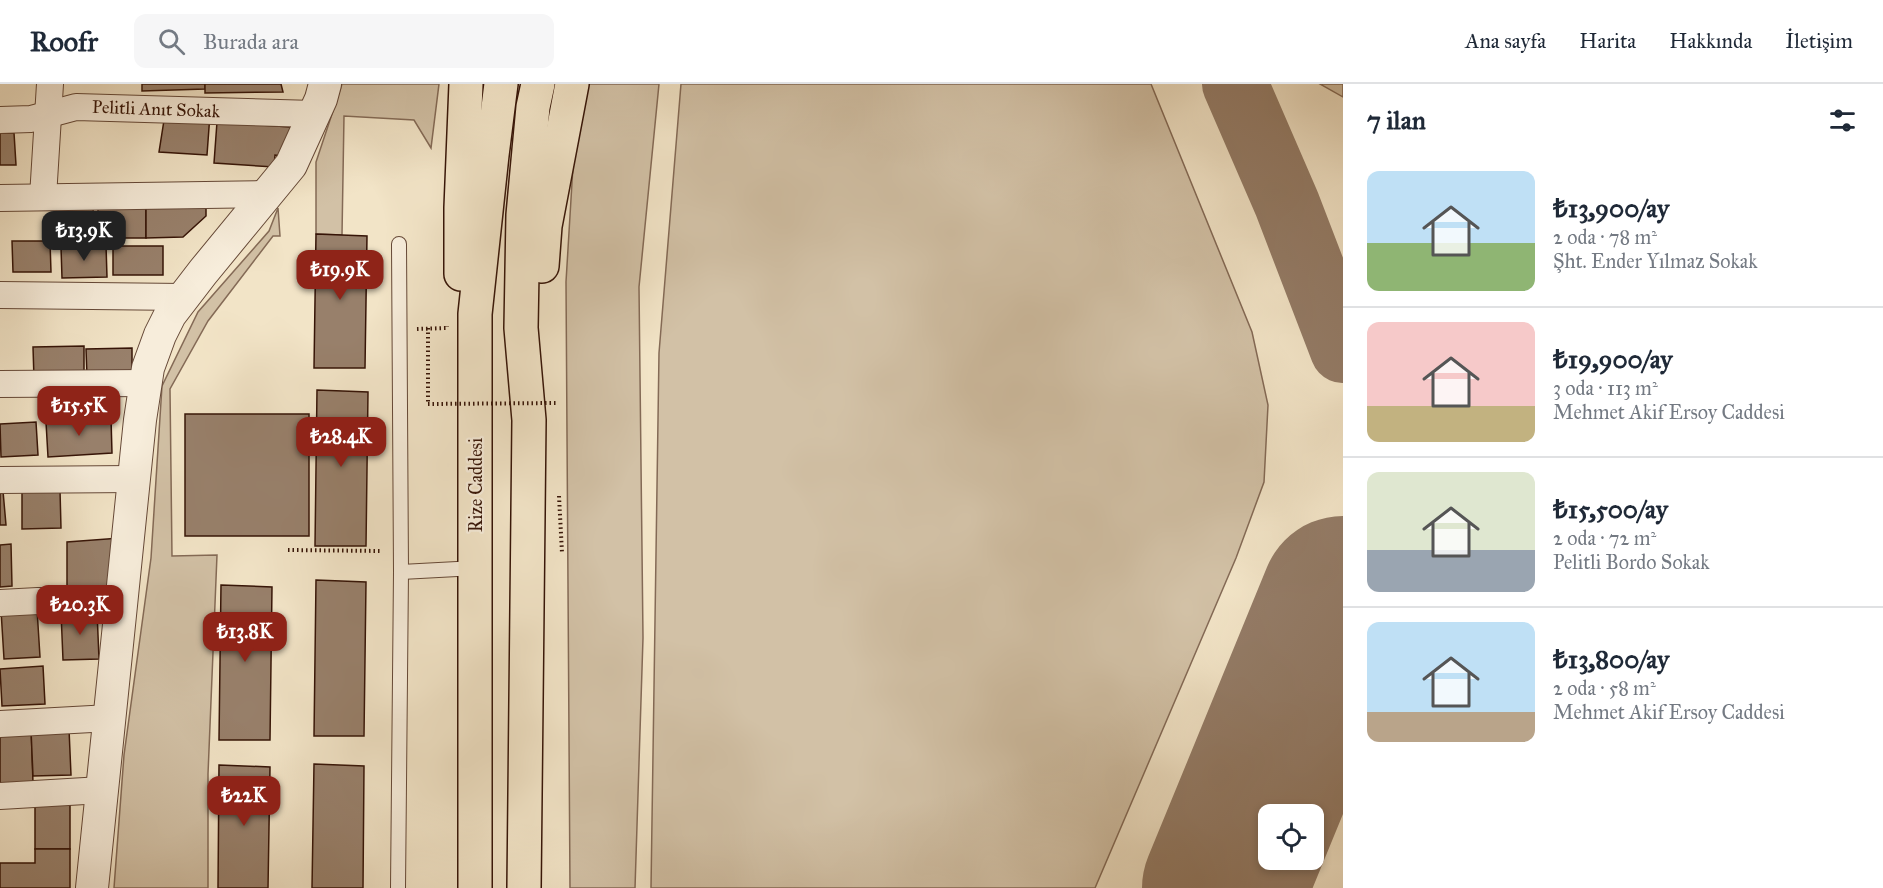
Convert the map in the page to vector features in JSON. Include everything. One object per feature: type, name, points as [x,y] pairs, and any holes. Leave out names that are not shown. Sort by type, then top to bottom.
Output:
[{"type":"highway","points":[[466,84],[461,208],[460,370],[476,460]]},
{"type":"highway","name":"Rize Caddesi","points":[[475,888],[475,314],[501,84]]},
{"type":"highway","points":[[529,420],[521,328],[523,215],[533,107],[538,84]]},
{"type":"highway","points":[[524,888],[529,420],[545,226],[572,84]]},
{"type":"street","points":[[43,197],[50,84]]},
{"type":"street","points":[[92,888],[134,479],[148,368],[170,315],[291,165],[325,84]]},
{"type":"street","name":"Pelitli Anıt Sokak","points":[[0,120],[31,119],[75,107],[314,114]]},
{"type":"street","points":[[0,198],[266,194]]},
{"type":"street","points":[[0,295],[184,297]]},
{"type":"street","points":[[0,384],[146,383]]},
{"type":"street","points":[[0,480],[134,479]]},
{"type":"street","points":[[0,603],[122,601]]},
{"type":"street","points":[[0,724],[110,718]]},
{"type":"street","points":[[0,795],[102,790]]},
{"type":"lane","points":[[398,888],[401,572],[399,244]]},
{"type":"lane","points":[[401,572],[476,568]]},
{"type":"path","points":[[428,328],[428,404],[556,403]]},
{"type":"path","points":[[559,494],[562,553]]},
{"type":"path","points":[[288,550],[368,551]]},
{"type":"shaded area","points":[[342,84],[439,84],[431,148],[414,120],[344,116],[342,235],[316,234],[316,162]]},
{"type":"shaded area","points":[[583,84],[659,84],[639,287],[643,638],[635,888],[570,888],[566,282],[573,166]]},
{"type":"shaded area","points":[[681,84],[1151,84],[1252,332],[1268,405],[1264,482],[1236,558],[1095,888],[651,888],[659,353]]},
{"type":"shaded area","points":[[1320,84],[1343,84],[1343,97]]},
{"type":"shaded area","points":[[278,208],[280,236],[273,236],[208,321],[170,389],[172,556],[217,555],[208,774],[208,888],[114,888],[124,755],[151,558],[162,386],[198,312],[269,231]]},
{"type":"building","points":[[142,84],[205,84],[205,89],[142,91]]},
{"type":"building","points":[[205,84],[281,84],[283,92],[205,93]]},
{"type":"building","points":[[165,114],[210,114],[207,155],[159,152]]},
{"type":"building","points":[[217,122],[290,127],[289,147],[283,156],[275,155],[274,167],[214,163]]},
{"type":"building","points":[[0,133],[14,133],[16,165],[0,165]]},
{"type":"building","points":[[98,204],[146,204],[146,238],[98,238]]},
{"type":"building","points":[[146,204],[206,206],[206,216],[183,237],[146,238]]},
{"type":"building","points":[[61,205],[93,205],[94,242],[62,243]]},
{"type":"building","points":[[316,234],[367,236],[365,368],[314,368]]},
{"type":"building","points":[[12,241],[50,241],[51,272],[13,272]]},
{"type":"building","points":[[106,245],[107,277],[62,278],[61,247]]},
{"type":"building","points":[[113,246],[163,246],[163,275],[113,275]]},
{"type":"building","points":[[84,346],[84,378],[34,379],[33,347]]},
{"type":"building","points":[[132,348],[132,376],[87,377],[86,349]]},
{"type":"building","points":[[317,390],[368,392],[366,546],[315,546]]},
{"type":"building","points":[[185,414],[309,414],[309,536],[185,536]]},
{"type":"building","points":[[111,418],[112,453],[48,457],[46,422]]},
{"type":"building","points":[[36,422],[38,455],[1,457],[0,424]]},
{"type":"building","points":[[60,490],[61,528],[22,529],[22,491]]},
{"type":"building","points":[[0,491],[3,491],[6,525],[0,525]]},
{"type":"building","points":[[120,538],[113,595],[67,596],[67,542]]},
{"type":"building","points":[[11,544],[12,586],[0,587],[0,545]]},
{"type":"building","points":[[316,580],[366,582],[364,736],[314,736]]},
{"type":"building","points":[[221,585],[272,587],[270,740],[219,740]]},
{"type":"building","points":[[37,609],[40,657],[4,659],[1,610]]},
{"type":"building","points":[[97,611],[99,659],[63,660],[61,612]]},
{"type":"building","points":[[43,666],[45,704],[2,706],[0,669]]},
{"type":"building","points":[[31,724],[33,783],[0,784],[0,725]]},
{"type":"building","points":[[69,729],[71,775],[33,776],[31,730]]},
{"type":"building","points":[[314,764],[364,766],[363,888],[312,888]]},
{"type":"building","points":[[219,765],[270,767],[268,888],[218,888]]},
{"type":"building","points":[[35,802],[70,802],[70,849],[35,849]]},
{"type":"building","points":[[35,849],[70,849],[70,888],[0,888],[0,863],[35,863]]},
{"type":"taxiway","points":[[1235,84],[1287,204],[1343,350]]},
{"type":"runway","points":[[1224,888],[1343,598]]}]
